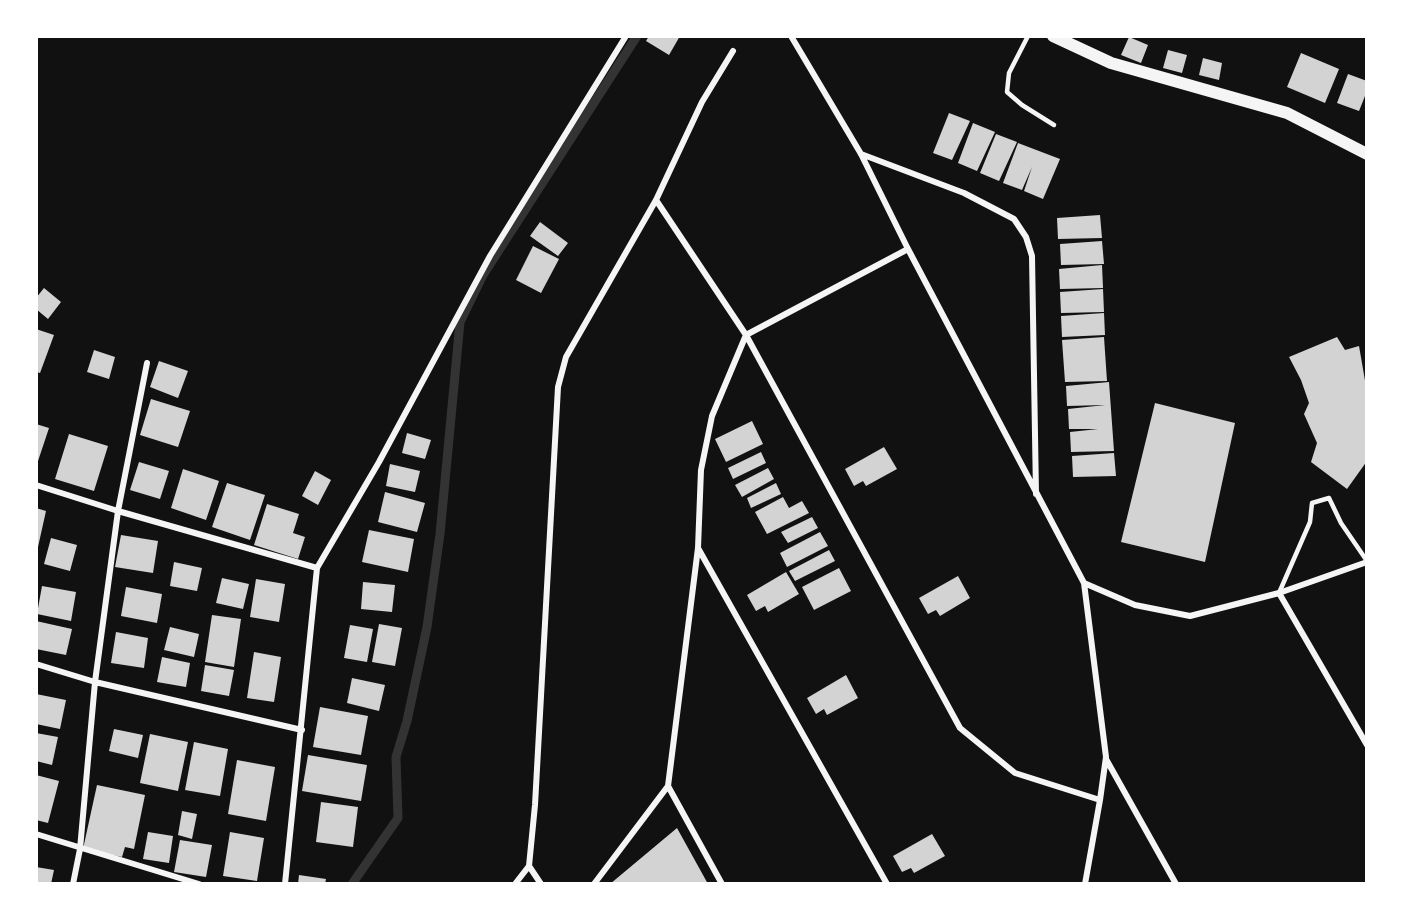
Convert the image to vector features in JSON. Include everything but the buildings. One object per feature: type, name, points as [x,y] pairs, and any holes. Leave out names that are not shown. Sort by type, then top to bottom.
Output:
[{"type":"main road","points":[[1053,36],[1111,63],[1287,113],[1367,154]]},
{"type":"street","points":[[285,884],[318,568],[379,462],[490,256],[626,36]]},
{"type":"street","points":[[791,36],[861,154],[1036,496],[1084,583],[1106,757],[1084,884]]},
{"type":"street","points":[[515,884],[529,866],[536,805],[558,387],[566,357],[656,200],[702,102],[733,51]]},
{"type":"street","points":[[861,154],[964,193],[1014,219],[1026,237],[1032,256],[1036,496]]},
{"type":"street","points":[[656,200],[746,335],[960,728],[1015,773],[1100,800]]},
{"type":"street","points":[[594,884],[668,786],[698,548],[701,470],[712,416],[746,335],[908,249]]},
{"type":"street","points":[[73,884],[80,849],[95,682],[118,511],[147,363]]},
{"type":"street","points":[[36,484],[118,511],[318,568]]},
{"type":"street","points":[[698,548],[887,884]]},
{"type":"street","points":[[1084,583],[1136,605],[1190,616],[1279,593],[1367,561]]},
{"type":"street","points":[[1279,593],[1367,745]]},
{"type":"street","points":[[36,664],[95,682],[302,730]]},
{"type":"street","points":[[1106,757],[1176,884]]},
{"type":"street","points":[[668,786],[722,884]]},
{"type":"street","points":[[36,834],[199,884]]},
{"type":"street","points":[[529,866],[541,884]]},
{"type":"lane","points":[[1028,36],[1009,73],[1007,92],[1022,105],[1054,125]]},
{"type":"lane","points":[[1279,593],[1310,522],[1312,503],[1329,498],[1341,523],[1367,561]]},
{"type":"waterway","points":[[352,884],[398,818],[396,757],[407,721],[427,627],[440,534],[460,322],[483,275],[637,36]]}]
